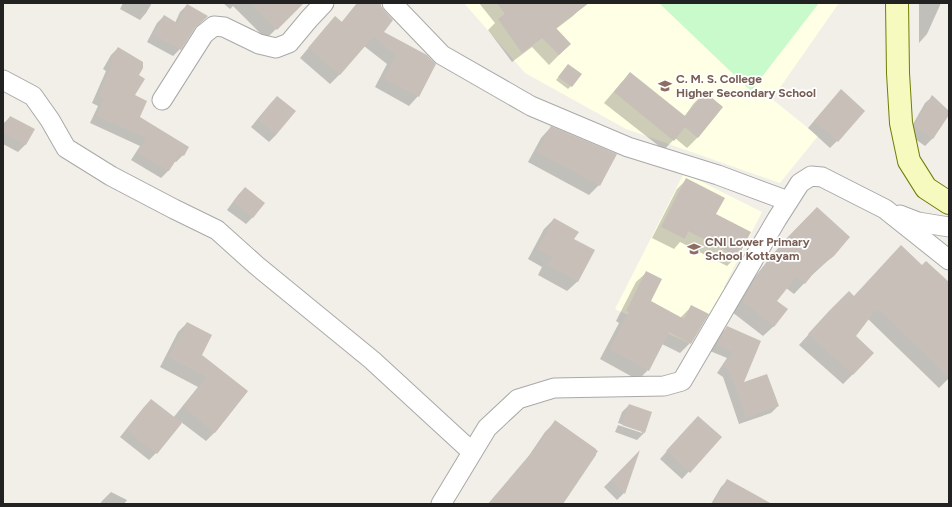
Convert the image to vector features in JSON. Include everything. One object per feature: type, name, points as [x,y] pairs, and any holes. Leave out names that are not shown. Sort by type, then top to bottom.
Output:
[{"type":"main road","points":[[897,3],[898,73],[901,123],[909,161],[926,188],[949,203]]},
{"type":"street","points":[[162,100],[204,34],[214,26],[224,27],[259,44],[276,48],[289,43],[308,19],[324,3]]},
{"type":"street","points":[[392,3],[442,55],[531,106],[628,147],[718,175],[788,201]]},
{"type":"street","points":[[3,80],[33,96],[50,120],[66,148],[111,176],[217,230],[256,265],[372,360],[472,452]]},
{"type":"street","points":[[444,502],[486,428],[518,399],[554,388],[664,386],[682,381],[772,226],[800,182],[811,176],[822,177],[885,209],[918,222],[949,227]]},
{"type":"street","points":[[885,209],[949,260]]},
{"type":"shaded area","name":"C. M. S. College Higher Secondary School","points":[[464,3],[839,3],[772,99],[818,136],[780,183],[626,129],[525,73]]},
{"type":"shaded area","name":"CNI Lower Primary School Kottayam","points":[[684,173],[762,212],[724,287],[724,295],[695,346],[615,309]]},
{"type":"green space","points":[[659,3],[819,3],[751,91]]},
{"type":"building","points":[[250,3],[304,3],[277,30]]},
{"type":"building","points":[[358,3],[381,3],[381,6],[393,20],[384,32],[427,55],[436,64],[419,97],[383,78],[396,55],[373,37],[340,75],[308,48],[335,16],[342,22]]},
{"type":"building","points":[[497,3],[589,3],[556,28],[571,44],[559,55],[542,38],[522,53],[498,19],[505,14]]},
{"type":"building","points":[[187,4],[208,16],[195,28],[181,50],[153,35],[164,15],[177,23]]},
{"type":"building","points":[[118,47],[143,62],[143,68],[139,75],[145,79],[135,95],[147,101],[140,117],[189,147],[184,156],[180,154],[169,171],[137,153],[146,138],[96,116],[104,99],[98,96],[112,64],[109,62]]},
{"type":"building","points":[[568,64],[582,74],[572,87],[558,77]]},
{"type":"building","points":[[630,72],[685,116],[705,92],[723,107],[698,138],[685,127],[674,141],[614,92]]},
{"type":"building","points":[[841,89],[865,111],[838,142],[814,121]]},
{"type":"building","points":[[932,95],[949,111],[949,115],[933,139],[914,125]]},
{"type":"building","points":[[277,96],[296,111],[276,135],[257,120]]},
{"type":"building","points":[[10,116],[35,129],[26,145],[3,133],[3,129]]},
{"type":"building","points":[[551,126],[617,154],[600,186],[537,152]]},
{"type":"building","points":[[686,178],[725,198],[716,214],[751,232],[738,257],[688,231],[685,239],[661,227]]},
{"type":"building","points":[[245,187],[265,203],[253,218],[233,202]]},
{"type":"building","points":[[817,207],[850,237],[834,256],[816,270],[805,284],[796,277],[777,301],[788,309],[774,327],[742,301],[755,278],[782,243]]},
{"type":"building","points":[[554,218],[579,232],[574,239],[595,250],[578,282],[547,265],[552,257],[537,249]]},
{"type":"building","points":[[901,245],[922,265],[926,261],[949,282],[949,378],[879,310],[877,312],[875,311],[856,336],[874,353],[853,375],[808,334],[849,291],[854,296]]},
{"type":"building","points":[[646,271],[662,279],[651,301],[684,319],[691,305],[709,314],[691,344],[669,332],[649,371],[609,349],[629,312],[626,311]]},
{"type":"building","points":[[187,322],[212,335],[202,355],[248,391],[215,433],[183,407],[206,377],[168,357]]},
{"type":"building","points":[[727,326],[761,341],[744,382],[767,374],[779,406],[746,418],[729,370],[723,366],[733,352],[716,345]]},
{"type":"building","points":[[151,399],[182,423],[157,454],[126,430]]},
{"type":"building","points":[[629,404],[652,412],[645,433],[622,425]]},
{"type":"building","points":[[698,416],[722,437],[690,473],[666,451]]},
{"type":"building","points":[[555,420],[596,449],[596,455],[563,504],[488,504],[533,452]]},
{"type":"building","points":[[640,450],[625,494],[611,480]]},
{"type":"building","points":[[727,479],[772,504],[713,504]]},
{"type":"place","name":"C. M. S. College Higher Secondary School","points":[[665,86]]},
{"type":"place","name":"CNI Lower Primary School Kottayam","points":[[694,249]]}]
